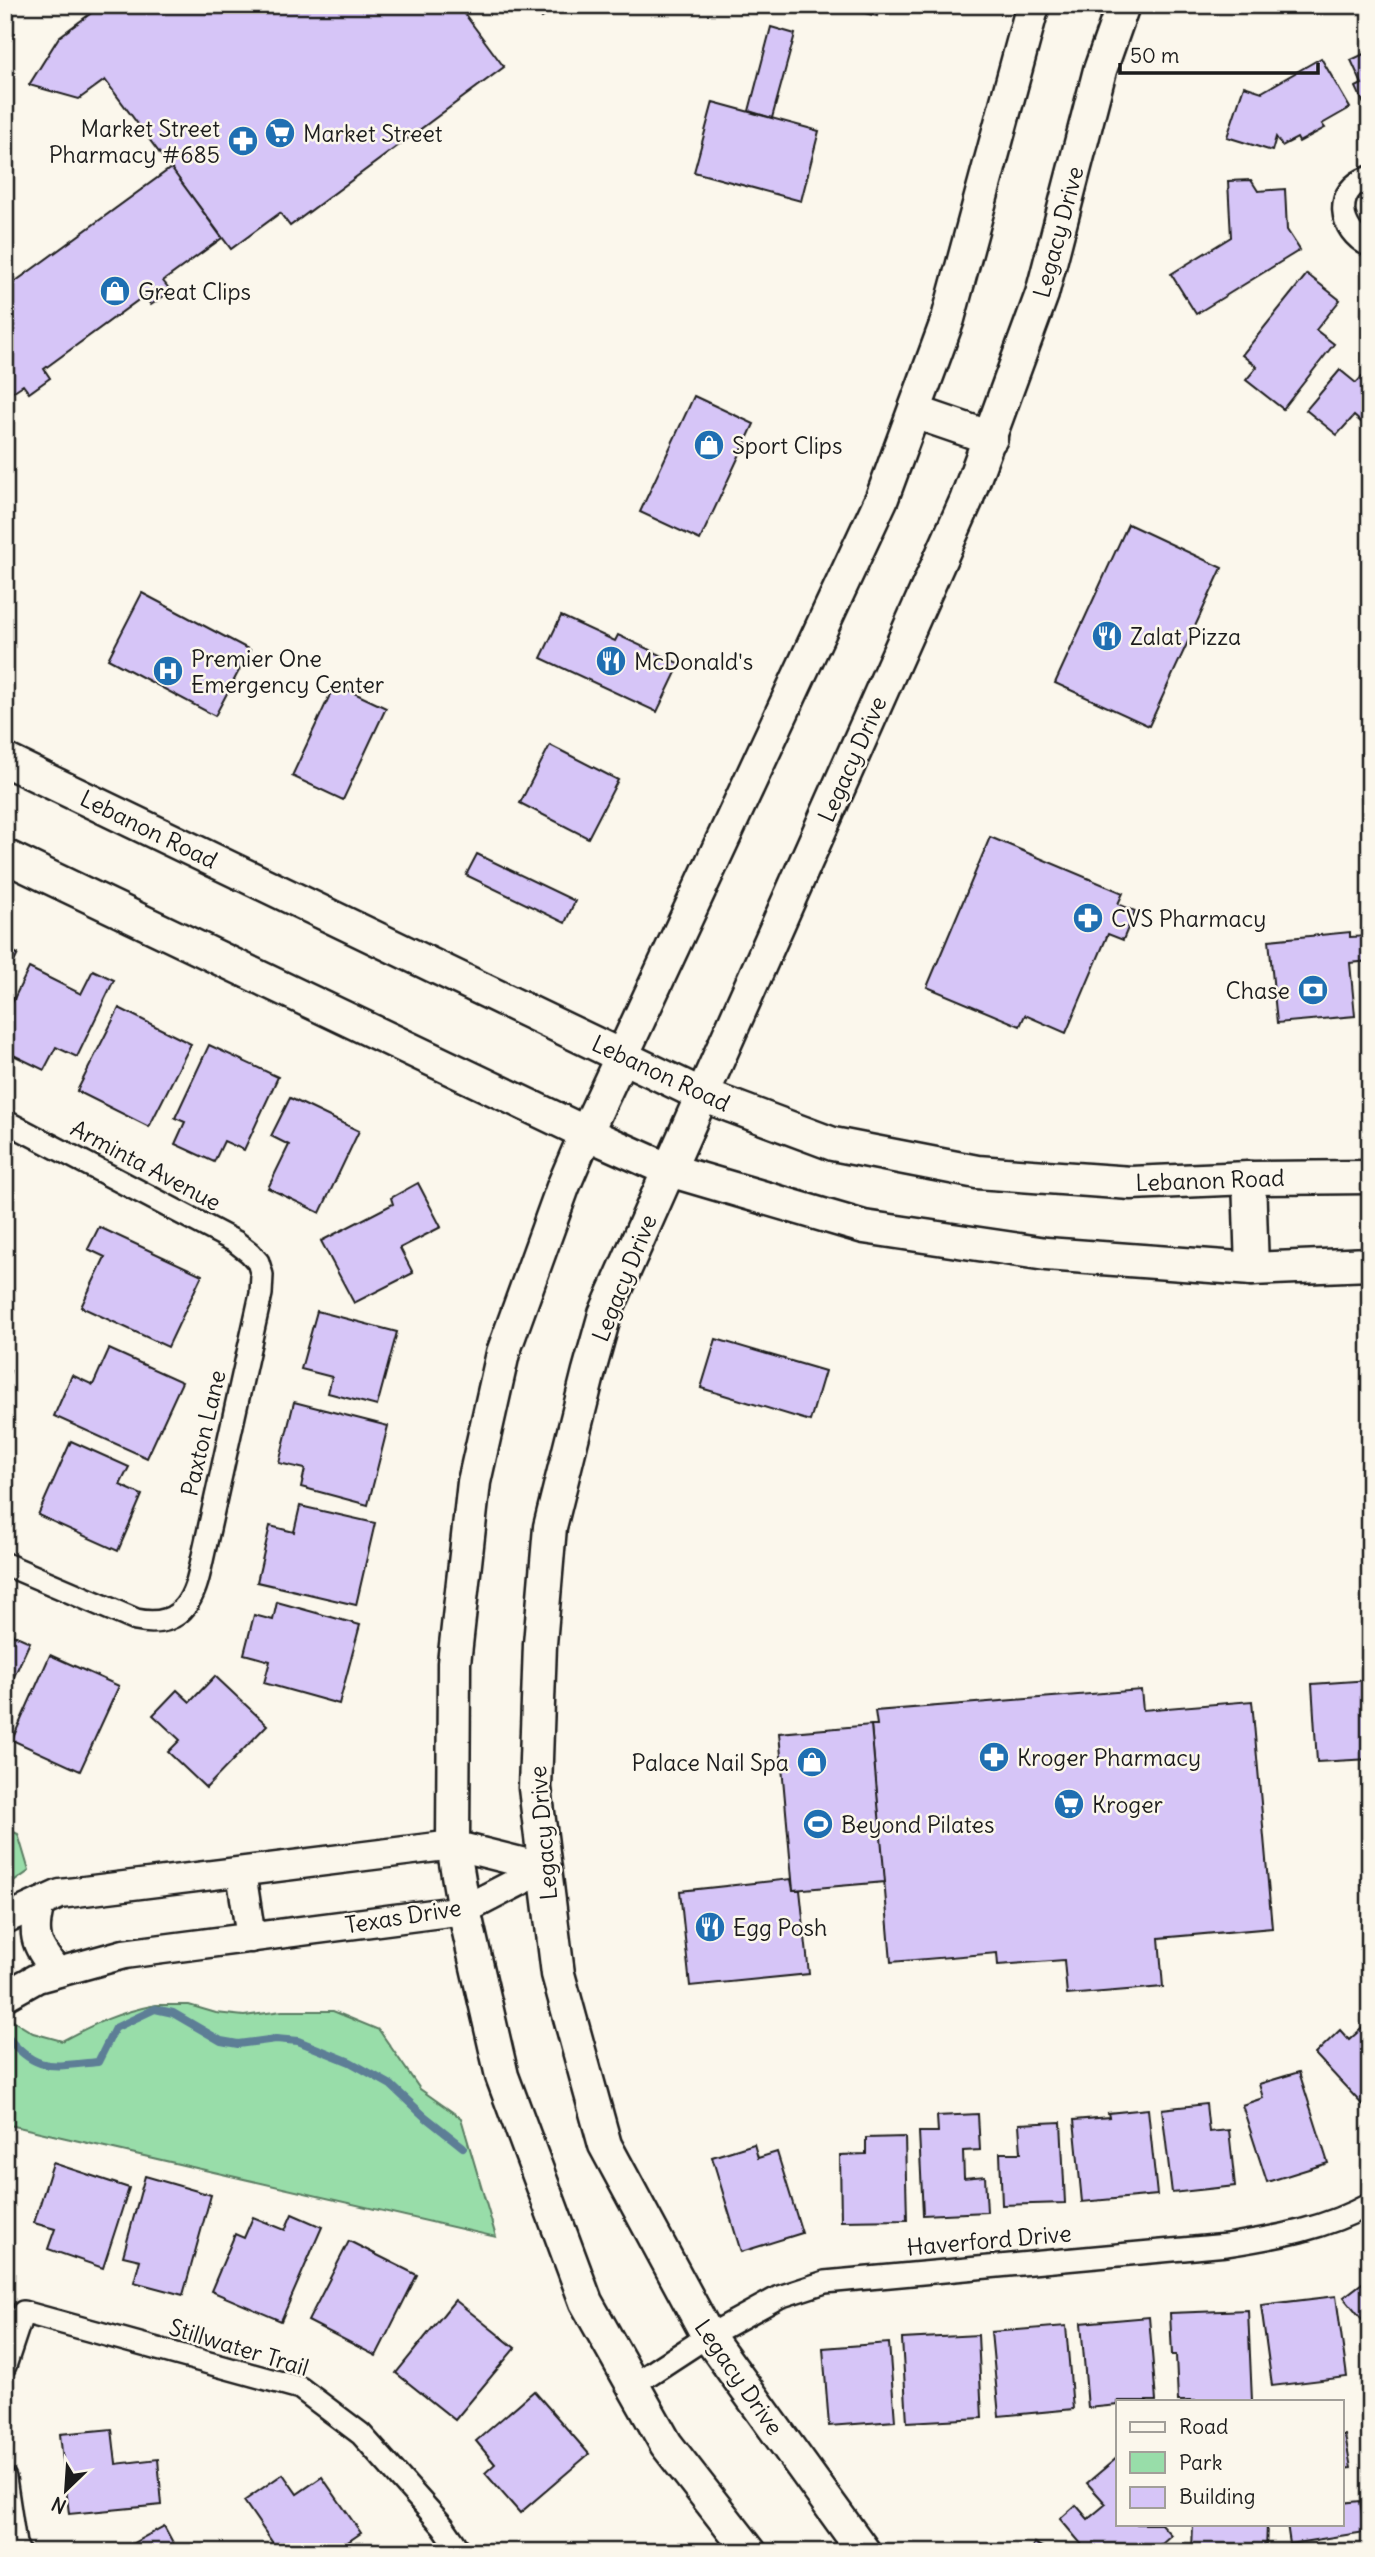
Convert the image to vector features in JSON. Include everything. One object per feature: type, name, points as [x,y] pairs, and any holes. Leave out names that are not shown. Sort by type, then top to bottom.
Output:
[{"type":"main road","points":[[750,2552],[666,2444],[586,2302],[502,2076],[464,1910],[453,1845],[454,1662],[474,1482],[503,1353],[562,1187],[882,498],[915,412],[948,319],[1033,5]]},
{"type":"main road","name":"Legacy Drive","points":[[864,2552],[708,2336],[605,2145],[558,1974],[535,1788],[540,1644],[550,1527],[606,1314],[991,438],[1042,294],[1100,70],[1123,5]]},
{"type":"main road","points":[[915,412],[991,438]]},
{"type":"main road","name":"Lebanon Road","points":[[5,760],[702,1095],[833,1144],[977,1172],[1131,1183],[1370,1177]]},
{"type":"main road","points":[[5,856],[669,1170],[864,1227],[1046,1254],[1252,1269],[1370,1264]]},
{"type":"main road","points":[[1249,1178],[1252,1269]]},
{"type":"street","points":[[1370,177],[1361,180],[1350,190],[1344,202],[1348,230],[1358,241],[1370,246]]},
{"type":"street","name":"Arminta Avenue","points":[[5,1121],[236,1242],[258,1262]]},
{"type":"street","name":"Paxton Lane","points":[[5,1564],[136,1620],[155,1623],[181,1612],[196,1588],[255,1324],[262,1275],[258,1262]]},
{"type":"street","points":[[5,1919],[60,1894],[453,1845],[545,1868]]},
{"type":"street","name":"Texas Drive","points":[[5,1996],[37,1978],[124,1954],[464,1910],[545,1868]]},
{"type":"street","points":[[241,1872],[251,1938]]},
{"type":"street","points":[[40,1903],[35,1937],[38,1948],[57,1972]]},
{"type":"street","name":"Haverford Drive","points":[[633,2385],[708,2336],[779,2297],[825,2282],[1227,2245],[1320,2227],[1370,2204]]},
{"type":"street","name":"Stillwater Trail","points":[[5,2366],[23,2312],[300,2388],[361,2434],[443,2526],[461,2552]]},
{"type":"street","points":[[5,2478],[13,2548]]},
{"type":"green space","points":[[5,1828],[18,1834],[29,1871],[5,1888]]},
{"type":"green space","points":[[156,2005],[189,2005],[216,2013],[244,2016],[282,2011],[333,2011],[379,2030],[420,2089],[461,2118],[496,2237],[5,2124],[5,2016],[33,2033],[62,2041],[108,2019]]},
{"type":"building","name":"Market Street","points":[[102,5],[458,5],[504,67],[290,226],[280,213],[231,249],[105,80],[79,99],[29,85],[59,37]]},
{"type":"building","points":[[532,5],[558,5],[559,6],[542,18]]},
{"type":"building","points":[[834,5],[880,5],[877,16]]},
{"type":"building","points":[[771,27],[795,34],[772,118],[749,111]]},
{"type":"building","points":[[1370,51],[1368,113],[1356,87],[1362,84],[1351,60]]},
{"type":"building","points":[[1321,58],[1350,108],[1322,124],[1325,128],[1299,142],[1297,138],[1282,146],[1276,137],[1272,151],[1227,137],[1244,86],[1262,92]]},
{"type":"building","points":[[713,102],[819,131],[801,201],[694,172]]},
{"type":"building","points":[[171,168],[222,238],[163,281],[171,291],[151,305],[144,296],[44,369],[50,378],[29,393],[23,385],[5,397],[5,289]]},
{"type":"building","points":[[1251,180],[1258,191],[1285,189],[1287,230],[1300,250],[1196,314],[1171,274],[1231,237],[1228,181]]},
{"type":"building","points":[[1307,274],[1340,300],[1316,330],[1334,344],[1283,409],[1246,380],[1257,367],[1242,355]]},
{"type":"building","points":[[1370,368],[1370,430],[1354,416],[1337,435],[1306,410],[1340,370],[1356,383]]},
{"type":"building","points":[[694,396],[754,424],[700,540],[640,512]]},
{"type":"building","points":[[1128,524],[1222,568],[1149,726],[1055,683]]},
{"type":"building","points":[[142,593],[250,650],[215,716],[108,659]]},
{"type":"building","name":"McDonald's","points":[[561,616],[615,641],[618,635],[680,664],[657,712],[541,658]]},
{"type":"building","points":[[335,684],[386,708],[343,800],[292,776]]},
{"type":"building","points":[[550,745],[618,780],[588,838],[520,803]]},
{"type":"building","name":"CVS Pharmacy","points":[[990,837],[1123,893],[1118,904],[1135,911],[1123,940],[1108,934],[1066,1033],[1025,1015],[1020,1026],[927,987]]},
{"type":"building","points":[[477,854],[575,901],[565,923],[466,875]]},
{"type":"building","name":"Chase","points":[[1350,932],[1350,937],[1370,936],[1370,961],[1350,963],[1355,1016],[1277,1023],[1269,940]]},
{"type":"building","points":[[5,948],[18,954],[5,981]]},
{"type":"building","points":[[29,968],[81,994],[93,970],[114,980],[77,1057],[56,1047],[44,1070],[5,1051],[5,1017]]},
{"type":"building","points":[[119,1008],[191,1044],[149,1127],[77,1091]]},
{"type":"building","points":[[209,1045],[278,1077],[244,1150],[224,1141],[214,1162],[175,1144],[185,1122],[175,1118]]},
{"type":"building","points":[[290,1098],[359,1131],[320,1213],[268,1188],[289,1145],[271,1136]]},
{"type":"building","points":[[418,1183],[441,1227],[400,1248],[413,1273],[354,1303],[321,1241],[393,1204],[391,1198]]},
{"type":"building","points":[[99,1227],[202,1275],[168,1347],[81,1307],[105,1257],[88,1249]]},
{"type":"building","points":[[317,1311],[397,1332],[377,1406],[328,1393],[332,1377],[301,1369]]},
{"type":"building","points":[[716,1339],[825,1371],[810,1421],[701,1388]]},
{"type":"building","points":[[109,1349],[182,1382],[147,1458],[54,1416],[72,1375],[93,1385]]},
{"type":"building","points":[[5,1370],[10,1371],[5,1389]]},
{"type":"building","points":[[294,1402],[388,1426],[368,1505],[301,1487],[305,1469],[279,1463]]},
{"type":"building","points":[[71,1441],[129,1467],[120,1485],[142,1495],[118,1551],[38,1515]]},
{"type":"building","points":[[300,1506],[375,1523],[356,1605],[257,1582],[270,1526],[294,1532]]},
{"type":"building","points":[[277,1602],[360,1625],[339,1704],[264,1683],[270,1661],[244,1654],[254,1615],[273,1620]]},
{"type":"building","points":[[5,1631],[30,1642],[5,1696]]},
{"type":"building","points":[[50,1655],[119,1686],[80,1771],[12,1740]]},
{"type":"building","points":[[215,1676],[267,1725],[206,1788],[168,1752],[180,1740],[153,1715],[177,1690],[190,1702]]},
{"type":"building","points":[[1370,1680],[1370,1759],[1317,1762],[1312,1684]]},
{"type":"building","name":"Kroger","points":[[1141,1690],[1143,1710],[1252,1701],[1272,1928],[1159,1938],[1163,1987],[1067,1995],[1064,1960],[998,1965],[997,1953],[891,1962],[871,1725],[877,1725],[875,1711]]},
{"type":"building","points":[[871,1725],[885,1882],[793,1890],[779,1733]]},
{"type":"building","points":[[791,1879],[793,1890],[800,1890],[809,1974],[690,1986],[680,1891]]},
{"type":"building","points":[[1369,2022],[1370,2113],[1315,2054],[1340,2030],[1349,2040]]},
{"type":"building","points":[[1299,2072],[1328,2163],[1267,2182],[1242,2105],[1263,2098],[1259,2084]]},
{"type":"building","points":[[1206,2104],[1209,2132],[1229,2130],[1235,2186],[1172,2193],[1162,2109]]},
{"type":"building","points":[[1148,2109],[1157,2195],[1082,2202],[1074,2120],[1109,2117],[1108,2113]]},
{"type":"building","points":[[978,2114],[980,2150],[963,2151],[964,2178],[985,2176],[987,2212],[923,2215],[919,2132],[938,2132],[937,2116]]},
{"type":"building","points":[[1061,2122],[1065,2203],[1002,2205],[1000,2153],[1021,2153],[1019,2124]]},
{"type":"building","points":[[905,2137],[907,2220],[841,2221],[840,2155],[866,2154],[866,2138]]},
{"type":"building","points":[[754,2144],[758,2158],[777,2152],[802,2233],[741,2252],[712,2157]]},
{"type":"building","points":[[53,2163],[129,2188],[103,2268],[48,2249],[55,2229],[34,2223]]},
{"type":"building","points":[[145,2176],[211,2195],[183,2295],[134,2282],[140,2260],[123,2256]]},
{"type":"building","points":[[292,2214],[322,2227],[281,2321],[211,2291],[235,2234],[244,2238],[253,2217],[285,2230]]},
{"type":"building","points":[[349,2241],[417,2275],[376,2356],[308,2321]]},
{"type":"building","points":[[1370,2277],[1370,2329],[1344,2297]]},
{"type":"building","points":[[1336,2296],[1347,2377],[1272,2386],[1261,2305]]},
{"type":"building","points":[[455,2300],[515,2348],[455,2420],[396,2373]]},
{"type":"building","points":[[1248,2310],[1252,2400],[1178,2400],[1176,2355],[1172,2355],[1170,2313]]},
{"type":"building","points":[[1149,2317],[1156,2400],[1116,2400],[1116,2405],[1088,2408],[1081,2323]]},
{"type":"building","points":[[1066,2326],[1073,2409],[999,2416],[991,2332]]},
{"type":"building","points":[[978,2335],[982,2418],[907,2422],[902,2339]]},
{"type":"building","points":[[889,2343],[895,2421],[829,2426],[823,2348]]},
{"type":"building","points":[[534,2391],[589,2454],[520,2513],[485,2473],[495,2464],[476,2441]]},
{"type":"building","points":[[112,2429],[116,2464],[158,2459],[162,2505],[69,2514],[60,2434]]},
{"type":"building","points":[[1344,2435],[1345,2435],[1351,2468],[1344,2469]]},
{"type":"building","points":[[1116,2459],[1116,2526],[1163,2526],[1171,2535],[1152,2552],[1088,2552],[1060,2519],[1076,2505],[1088,2519],[1106,2504],[1087,2483]]},
{"type":"building","points":[[283,2474],[297,2494],[322,2477],[361,2533],[333,2552],[279,2552],[244,2501]]},
{"type":"building","points":[[1360,2501],[1365,2532],[1290,2544],[1287,2526],[1344,2526],[1344,2503]]},
{"type":"building","points":[[164,2526],[178,2552],[117,2552]]},
{"type":"building","points":[[1193,2526],[1267,2526],[1266,2552],[1192,2550]]},
{"type":"building","points":[[374,2542],[381,2552],[362,2552]]},
{"type":"building","points":[[1034,2543],[1051,2552],[1030,2552]]},
{"type":"waterway","points":[[5,2034],[26,2056],[46,2064],[57,2065],[98,2062],[115,2028],[155,2009],[173,2013],[221,2041],[238,2044],[276,2039],[298,2041],[350,2062],[391,2085],[463,2147]]},
{"type":"place","name":"Market Street","points":[[280,133]]},
{"type":"place","name":"Market Street Pharmacy #685","points":[[243,141]]},
{"type":"place","name":"Great Clips","points":[[115,291]]},
{"type":"place","name":"Sport Clips","points":[[709,445]]},
{"type":"place","name":"Zalat Pizza","points":[[1107,636]]},
{"type":"place","name":"McDonald's","points":[[611,661]]},
{"type":"place","name":"Premier One Emergency Center","points":[[168,671]]},
{"type":"place","name":"CVS Pharmacy","points":[[1088,918]]},
{"type":"place","name":"Chase","points":[[1313,990]]},
{"type":"place","name":"Kroger Pharmacy","points":[[994,1757]]},
{"type":"place","name":"Palace Nail Spa","points":[[812,1762]]},
{"type":"place","name":"Kroger","points":[[1069,1804]]},
{"type":"place","name":"Beyond Pilates","points":[[818,1824]]},
{"type":"place","name":"Egg Posh","points":[[710,1927]]}]
